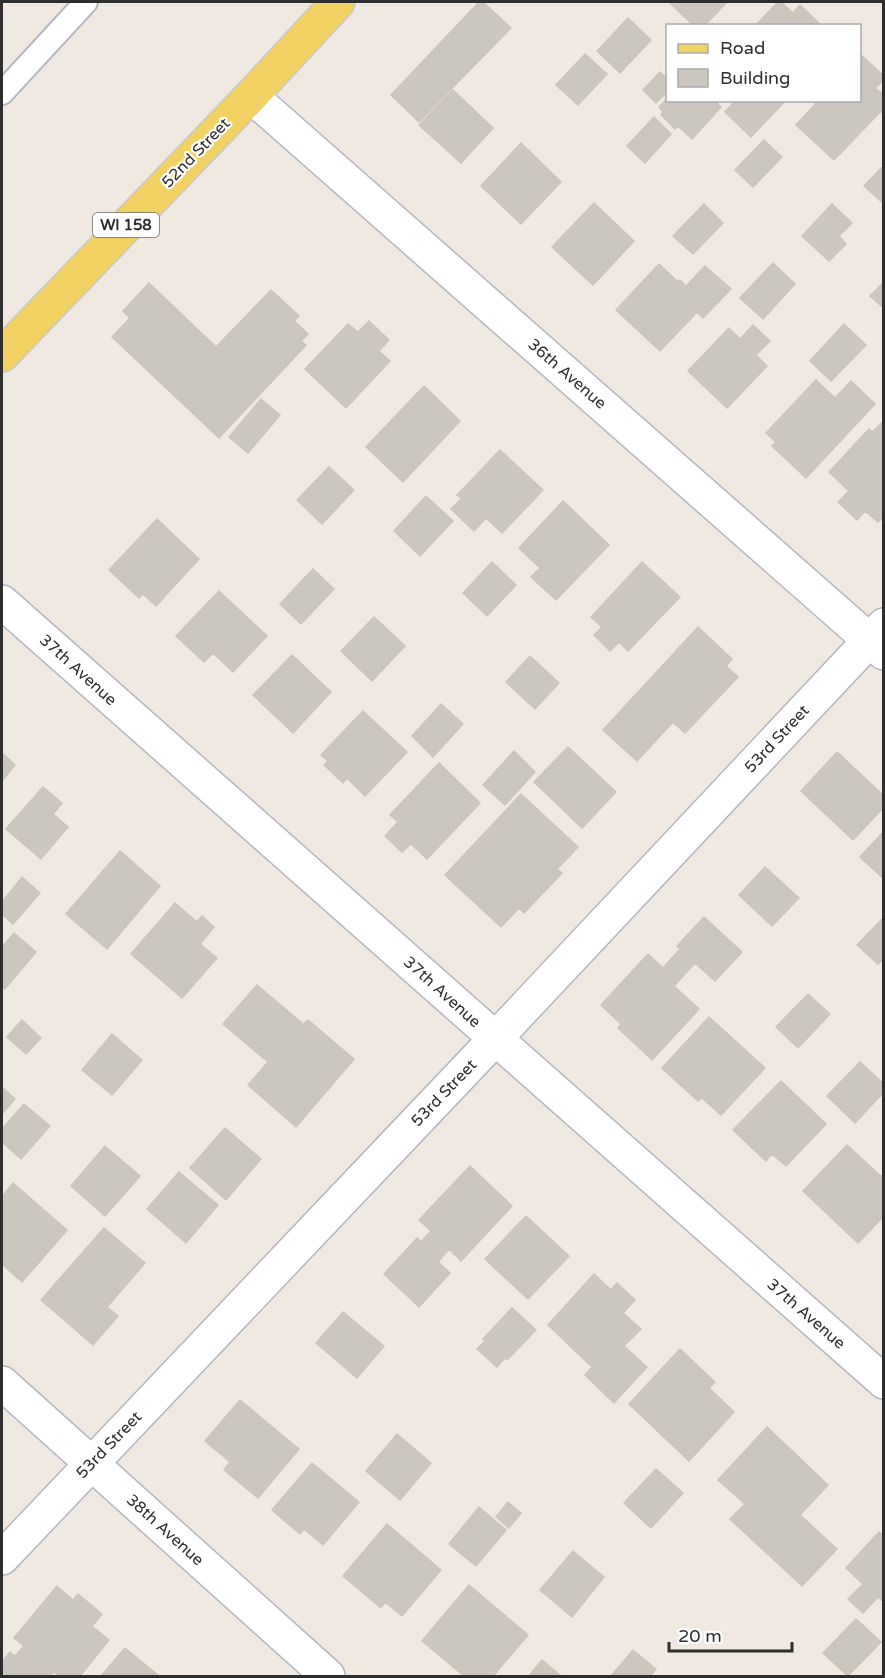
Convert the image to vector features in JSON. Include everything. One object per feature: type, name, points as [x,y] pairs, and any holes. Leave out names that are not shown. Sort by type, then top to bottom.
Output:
[{"type":"main road","name":"52nd Street","points":[[2,355],[251,96],[328,5]]},
{"type":"street","name":"36th Avenue","points":[[251,96],[879,639]]},
{"type":"street","name":"37th Avenue","points":[[2,602],[884,1382]]},
{"type":"street","name":"53rd Street","points":[[2,1558],[879,639]]},
{"type":"street","name":"38th Avenue","points":[[2,1383],[328,1677]]},
{"type":"lane","points":[[2,93],[86,2]]},
{"type":"building","points":[[479,2],[483,2],[511,28],[419,122],[391,95]]},
{"type":"building","points":[[669,2],[727,2],[706,24],[692,24]]},
{"type":"building","points":[[778,2],[781,2],[793,13],[800,5],[820,24],[757,24]]},
{"type":"building","points":[[628,18],[651,40],[620,73],[597,51]]},
{"type":"building","points":[[585,54],[607,74],[578,105],[556,85]]},
{"type":"building","points":[[861,55],[884,76],[884,80],[875,88],[884,95],[884,108],[834,160],[796,125],[817,102],[861,102]]},
{"type":"building","points":[[660,72],[666,77],[666,93],[656,103],[643,90]]},
{"type":"building","points":[[453,90],[493,128],[461,163],[419,125]]},
{"type":"building","points":[[666,100],[666,102],[716,102],[721,107],[692,139],[678,126],[675,129],[661,115],[663,112],[659,107]]},
{"type":"building","points":[[734,102],[784,102],[751,137],[725,112]]},
{"type":"building","points":[[654,117],[671,134],[645,163],[627,146]]},
{"type":"building","points":[[764,140],[782,157],[753,187],[735,170]]},
{"type":"building","points":[[521,143],[561,182],[521,224],[481,186]]},
{"type":"building","points":[[884,165],[884,204],[864,186]]},
{"type":"building","points":[[594,203],[634,241],[593,285],[552,247]]},
{"type":"building","points":[[704,204],[723,223],[693,254],[673,236]]},
{"type":"building","points":[[832,204],[852,223],[839,236],[846,244],[829,261],[802,236]]},
{"type":"building","points":[[773,263],[795,284],[763,319],[740,298]]},
{"type":"building","points":[[659,264],[678,282],[680,280],[686,286],[705,266],[731,289],[703,318],[697,312],[660,351],[616,310]]},
{"type":"building","points":[[884,282],[884,308],[870,296]]},
{"type":"building","points":[[149,283],[216,347],[271,290],[299,316],[294,321],[308,334],[301,341],[306,345],[219,438],[112,337],[130,318],[123,311]]},
{"type":"building","points":[[369,321],[389,340],[379,351],[390,361],[346,408],[305,369],[348,324],[358,332]]},
{"type":"building","points":[[844,324],[866,345],[831,381],[810,361]]},
{"type":"building","points":[[753,325],[770,341],[756,355],[767,366],[727,408],[688,371],[729,328],[740,339]]},
{"type":"building","points":[[816,380],[835,398],[851,381],[875,404],[806,478],[772,446],[776,442],[766,433]]},
{"type":"building","points":[[424,386],[460,421],[403,482],[366,447]]},
{"type":"building","points":[[261,399],[280,415],[248,453],[229,437]]},
{"type":"building","points":[[884,421],[884,516],[878,522],[865,511],[857,520],[838,502],[849,491],[829,472],[869,429],[872,432]]},
{"type":"building","points":[[500,450],[543,490],[502,533],[486,518],[474,531],[451,509],[462,498],[457,495]]},
{"type":"building","points":[[329,467],[354,490],[322,524],[297,500]]},
{"type":"building","points":[[426,496],[453,521],[420,556],[394,531]]},
{"type":"building","points":[[563,501],[609,545],[556,600],[531,577],[540,568],[519,548]]},
{"type":"building","points":[[157,519],[199,559],[156,606],[143,594],[139,598],[109,570]]},
{"type":"building","points":[[492,562],[516,585],[487,616],[463,593]]},
{"type":"building","points":[[642,562],[680,597],[628,651],[619,642],[610,651],[594,635],[602,627],[591,617]]},
{"type":"building","points":[[313,569],[334,589],[301,624],[280,604]]},
{"type":"building","points":[[219,591],[267,636],[233,672],[213,653],[204,662],[176,636]]},
{"type":"building","points":[[374,617],[405,646],[372,681],[341,651]]},
{"type":"building","points":[[698,627],[732,659],[726,666],[738,677],[685,733],[673,722],[637,761],[603,730]]},
{"type":"building","points":[[292,655],[331,692],[293,733],[253,695]]},
{"type":"building","points":[[530,656],[559,683],[535,709],[506,682]]},
{"type":"building","points":[[441,704],[463,724],[433,757],[412,736]]},
{"type":"building","points":[[363,711],[407,752],[365,796],[347,778],[343,783],[324,765],[328,761],[321,755]]},
{"type":"building","points":[[568,747],[616,792],[582,828],[534,782]]},
{"type":"building","points":[[514,751],[535,772],[505,805],[483,785]]},
{"type":"building","points":[[837,752],[884,796],[884,807],[853,840],[801,791]]},
{"type":"building","points":[[2,753],[15,765],[2,781]]},
{"type":"building","points":[[439,763],[480,803],[427,859],[411,844],[402,852],[385,836],[398,822],[390,815]]},
{"type":"building","points":[[43,787],[62,803],[53,814],[68,827],[41,859],[6,829]]},
{"type":"building","points":[[521,794],[578,847],[557,869],[562,873],[524,913],[519,908],[501,927],[445,875]]},
{"type":"building","points":[[884,831],[884,879],[860,857]]},
{"type":"building","points":[[120,851],[160,886],[107,949],[66,914]]},
{"type":"building","points":[[765,867],[799,898],[772,926],[739,895]]},
{"type":"building","points":[[22,877],[40,893],[13,924],[2,914],[2,902]]},
{"type":"building","points":[[175,903],[197,922],[202,916],[214,927],[200,944],[217,958],[182,998],[131,954]]},
{"type":"building","points":[[704,917],[742,952],[715,981],[695,963],[674,986],[699,1009],[652,1060],[618,1028],[621,1024],[601,1005],[648,954],[663,968],[680,949],[677,946]]},
{"type":"building","points":[[884,917],[884,958],[878,964],[857,945]]},
{"type":"building","points":[[14,933],[36,952],[5,989],[2,986],[2,947]]},
{"type":"building","points":[[257,985],[303,1024],[308,1020],[354,1059],[296,1127],[248,1085],[268,1062],[223,1024]]},
{"type":"building","points":[[808,994],[830,1014],[798,1048],[776,1027]]},
{"type":"building","points":[[709,1017],[765,1068],[721,1115],[702,1098],[698,1101],[662,1068]]},
{"type":"building","points":[[22,1020],[41,1038],[26,1054],[7,1037]]},
{"type":"building","points":[[112,1034],[142,1060],[112,1095],[82,1070]]},
{"type":"building","points":[[860,1062],[884,1084],[884,1092],[855,1123],[827,1096]]},
{"type":"building","points":[[781,1081],[826,1124],[786,1166],[772,1154],[766,1161],[733,1130]]},
{"type":"building","points":[[2,1087],[15,1099],[2,1114]]},
{"type":"building","points":[[24,1104],[50,1126],[21,1159],[2,1142],[2,1129]]},
{"type":"building","points":[[225,1128],[261,1159],[226,1200],[190,1168]]},
{"type":"building","points":[[847,1145],[884,1179],[884,1216],[858,1243],[803,1191]]},
{"type":"building","points":[[105,1146],[140,1176],[105,1216],[71,1186]]},
{"type":"building","points":[[470,1166],[512,1206],[461,1261],[449,1249],[438,1262],[450,1273],[419,1307],[384,1274],[417,1238],[421,1242],[431,1231],[419,1220]]},
{"type":"building","points":[[179,1172],[218,1205],[186,1243],[147,1209]]},
{"type":"building","points":[[13,1183],[67,1230],[22,1282],[2,1264],[2,1197]]},
{"type":"building","points":[[526,1216],[569,1256],[528,1299],[485,1259]]},
{"type":"building","points":[[104,1228],[145,1263],[107,1307],[118,1316],[93,1345],[41,1300]]},
{"type":"building","points":[[594,1274],[611,1290],[617,1283],[635,1300],[623,1313],[641,1329],[624,1346],[647,1367],[614,1403],[585,1375],[592,1367],[548,1325]]},
{"type":"building","points":[[512,1308],[536,1330],[507,1360],[505,1358],[497,1367],[477,1349],[485,1341],[483,1339]]},
{"type":"building","points":[[343,1312],[384,1346],[357,1378],[316,1343]]},
{"type":"building","points":[[680,1349],[715,1382],[709,1388],[734,1412],[689,1461],[629,1404]]},
{"type":"building","points":[[240,1400],[299,1449],[258,1498],[224,1470],[230,1462],[205,1441]]},
{"type":"building","points":[[767,1427],[828,1485],[800,1515],[837,1549],[802,1586],[730,1519],[745,1504],[718,1480]]},
{"type":"building","points":[[397,1434],[431,1463],[400,1500],[366,1471]]},
{"type":"building","points":[[312,1463],[359,1502],[323,1545],[304,1529],[300,1534],[272,1510]]},
{"type":"building","points":[[656,1469],[683,1493],[651,1528],[624,1503]]},
{"type":"building","points":[[508,1502],[521,1513],[509,1528],[496,1517]]},
{"type":"building","points":[[479,1507],[506,1530],[476,1566],[449,1544]]},
{"type":"building","points":[[387,1524],[441,1570],[402,1616],[385,1602],[381,1608],[343,1576]]},
{"type":"building","points":[[879,1532],[884,1536],[884,1602],[878,1597],[863,1613],[848,1599],[863,1584],[846,1568]]},
{"type":"building","points":[[573,1551],[604,1577],[572,1617],[540,1590]]},
{"type":"building","points":[[469,1585],[528,1635],[493,1676],[464,1676],[422,1641]]},
{"type":"building","points":[[57,1586],[73,1600],[78,1594],[102,1614],[92,1626],[109,1640],[80,1676],[59,1676],[54,1672],[50,1676],[2,1676],[2,1662],[10,1652],[15,1656],[24,1646],[14,1638]]},
{"type":"building","points":[[856,1619],[881,1642],[848,1676],[823,1653]]},
{"type":"building","points":[[125,1648],[159,1676],[101,1676]]},
{"type":"building","points":[[633,1650],[656,1669],[650,1676],[611,1676]]},
{"type":"building","points":[[542,1660],[561,1676],[529,1676]]}]
